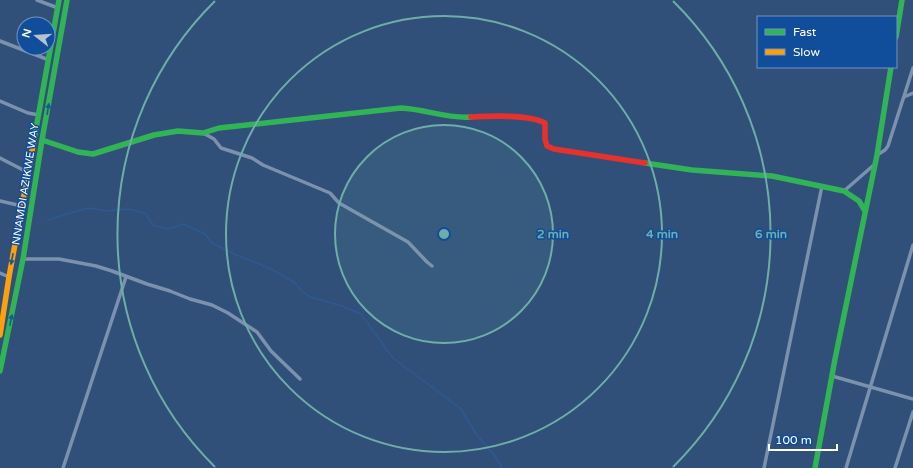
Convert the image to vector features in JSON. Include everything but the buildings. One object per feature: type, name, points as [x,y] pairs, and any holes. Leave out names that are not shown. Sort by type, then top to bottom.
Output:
[{"type":"main road","name":"NNAMDI AZIKWE WAY","points":[[0,335],[59,0]]},
{"type":"main road","name":"NNAMDI AZIKWE WAY","points":[[0,371],[23,260],[42,140],[67,0]]},
{"type":"main road","points":[[897,31],[902,0]]},
{"type":"main road","points":[[815,468],[832,376],[877,155],[891,68]]},
{"type":"main road","points":[[42,140],[78,152],[92,154],[154,135],[178,131],[203,133],[219,128],[401,108],[458,118],[499,116],[539,120],[545,123],[546,128],[544,139],[547,146],[563,151],[692,170],[772,176],[844,191],[859,201],[865,211]]},
{"type":"street","points":[[37,0],[58,8]]},
{"type":"street","points":[[0,41],[49,60]]},
{"type":"street","points":[[877,155],[888,146],[913,68]]},
{"type":"street","points":[[909,80],[913,86]]},
{"type":"street","points":[[904,97],[913,93]]},
{"type":"street","points":[[0,101],[28,113],[39,115]]},
{"type":"street","points":[[203,133],[214,139],[221,148],[252,158],[263,165],[330,193],[339,203],[408,242],[432,266]]},
{"type":"street","points":[[0,158],[29,173]]},
{"type":"street","points":[[844,191],[875,164]]},
{"type":"street","points":[[764,468],[822,186]]},
{"type":"street","points":[[0,201],[22,206]]},
{"type":"street","points":[[846,468],[913,245]]},
{"type":"street","points":[[23,260],[59,259],[96,266],[112,270],[126,277],[190,299],[212,305],[228,313],[257,332],[272,351],[300,379]]},
{"type":"street","points":[[0,273],[9,277]]},
{"type":"street","points":[[63,468],[126,277]]},
{"type":"street","points":[[832,376],[913,400]]},
{"type":"street","points":[[895,468],[913,412]]},
{"type":"waterway","points":[[48,220],[89,208],[106,211],[129,209],[145,213],[154,226],[168,229],[183,224],[205,234],[212,243],[234,254],[269,268],[294,282],[310,297],[342,306],[361,314],[393,358],[460,408],[477,435],[494,455],[502,468]]},
{"type":"traffic: fast","points":[[34,140],[59,0]]},
{"type":"traffic: fast","points":[[0,371],[23,259],[67,0]]},
{"type":"traffic: fast","points":[[897,31],[902,0]]},
{"type":"traffic: fast","points":[[815,468],[835,359],[877,155],[891,68]]},
{"type":"traffic: fast","points":[[42,140],[78,152],[93,154],[154,135],[178,131],[203,133],[219,128],[401,108],[453,117],[471,117]]},
{"type":"traffic: fast","points":[[645,163],[692,170],[772,176],[844,191],[859,201],[865,211]]},
{"type":"traffic: slow","points":[[0,335],[34,140]]},
{"type":"traffic: jam","points":[[471,117],[509,116],[538,120],[545,123],[545,139],[547,146],[554,149],[645,163]]}]
